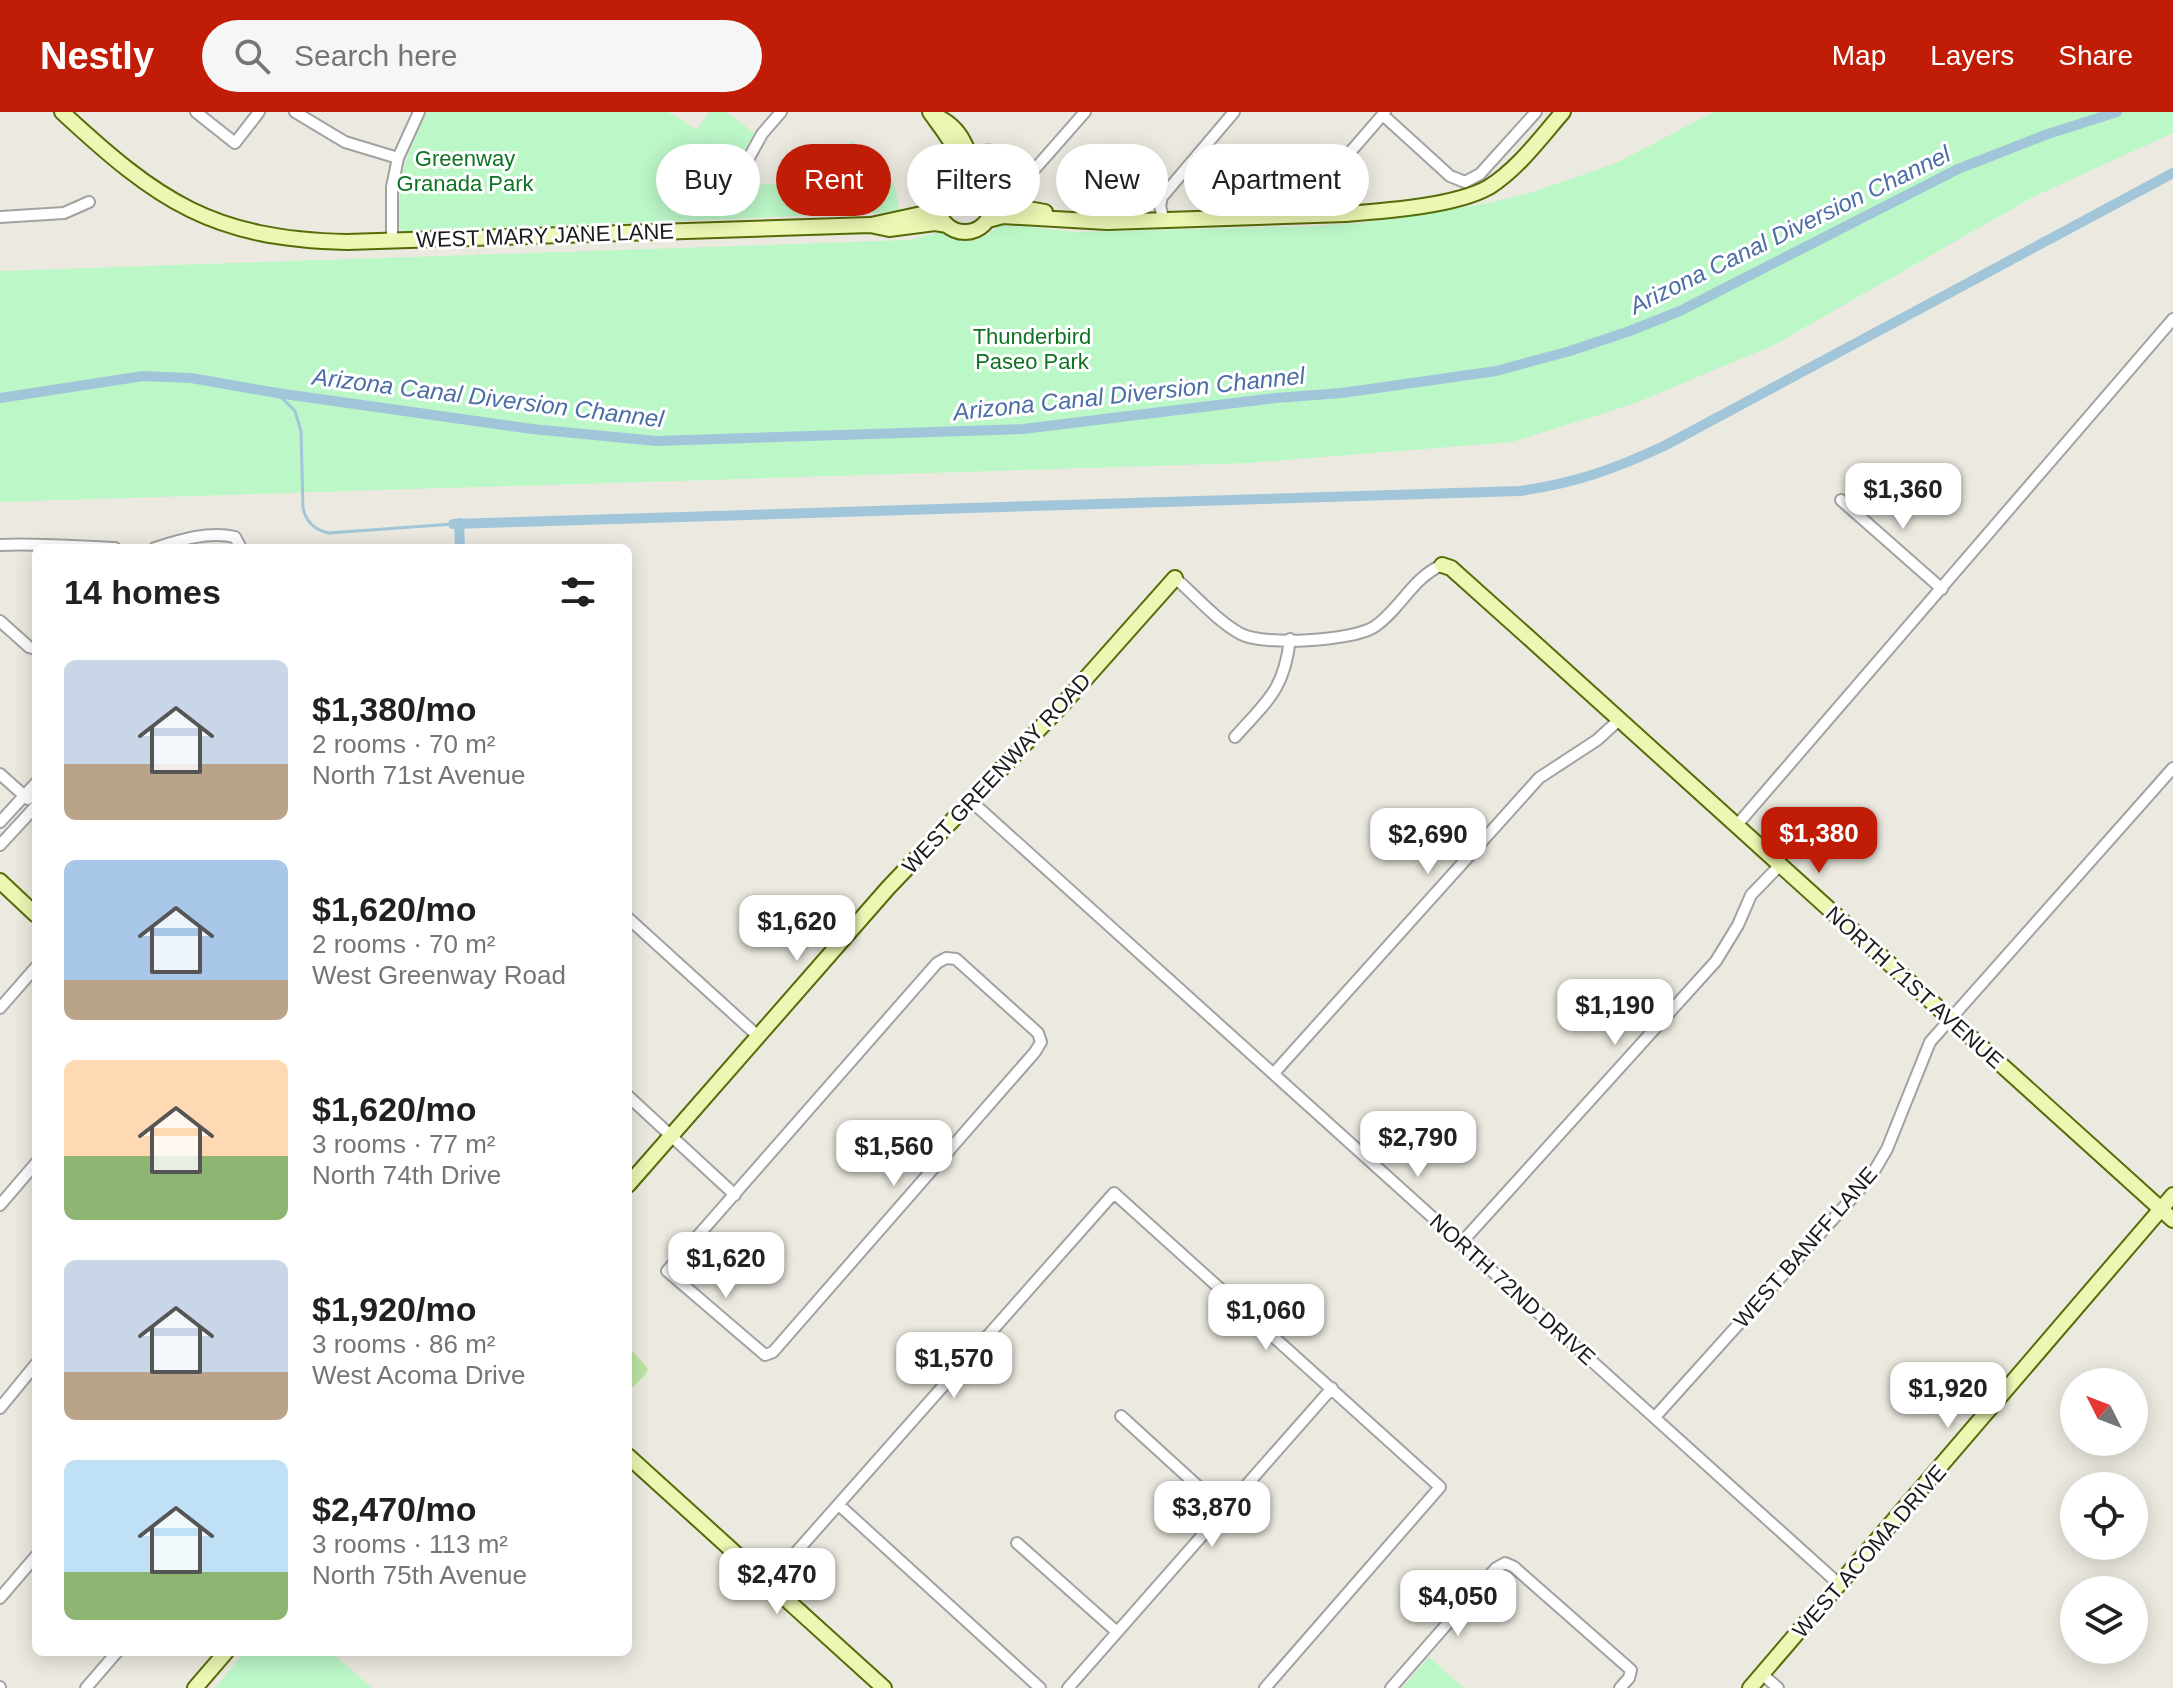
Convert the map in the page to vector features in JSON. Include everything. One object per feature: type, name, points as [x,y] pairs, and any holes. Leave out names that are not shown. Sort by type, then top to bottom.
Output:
[{"type":"street","name":"WEST MARY JANE LANE","points":[[62,112],[109,156],[188,210],[265,236],[308,241],[870,225],[912,216]]},
{"type":"street","points":[[196,112],[235,143],[259,112]]},
{"type":"street","points":[[295,112],[345,142],[398,158]]},
{"type":"street","points":[[392,239],[392,187],[398,158],[419,112]]},
{"type":"street","points":[[756,144],[781,112]]},
{"type":"street","points":[[1040,163],[1085,112]]},
{"type":"street","points":[[1164,221],[1160,206],[1162,197],[1234,112]]},
{"type":"street","points":[[1357,144],[1384,113],[1450,176],[1465,182],[1480,174],[1536,112]]},
{"type":"street","points":[[1369,212],[1479,192],[1501,179],[1563,112]]},
{"type":"street","points":[[932,113],[948,121],[966,144]]},
{"type":"street","points":[[932,113],[951,144]]},
{"type":"street","points":[[0,217],[64,213],[89,202]]},
{"type":"street","points":[[1040,211],[1064,220]]},
{"type":"street","points":[[941,216],[947,225],[964,232],[973,231],[988,220],[1003,216],[1164,221],[1316,216]]},
{"type":"street","points":[[988,220],[989,216]]},
{"type":"street","name":"WEST MARY JANE LANE","points":[[870,225],[889,229],[935,223],[947,225]]},
{"type":"street","points":[[1737,825],[2173,319]]},
{"type":"street","points":[[1841,500],[1942,589]]},
{"type":"street","points":[[168,544],[188,538],[226,535],[235,537],[239,544]]},
{"type":"street","points":[[0,545],[46,544]]},
{"type":"street","points":[[1175,578],[1242,634],[1257,639],[1290,639],[1358,634],[1372,628],[1425,573],[1442,565]]},
{"type":"street","name":"NORTH 71ST AVENUE","points":[[1442,565],[1451,568],[1620,719],[2168,1215]]},
{"type":"street","name":"WEST GREENWAY ROAD","points":[[632,1180],[888,888],[1064,703],[1175,578]]},
{"type":"street","points":[[0,621],[32,648]]},
{"type":"street","points":[[1235,737],[1277,689],[1287,668],[1290,639]]},
{"type":"street","points":[[1274,1073],[1539,778],[1597,740],[1620,719]]},
{"type":"street","name":"WEST BANFF LANE","points":[[1655,1417],[1870,1178],[1887,1149],[1930,1042],[2173,768]]},
{"type":"street","points":[[0,774],[32,803]]},
{"type":"street","points":[[0,822],[32,787]]},
{"type":"street","name":"NORTH 72ND DRIVE","points":[[971,801],[1840,1585]]},
{"type":"street","points":[[0,845],[32,810]]},
{"type":"street","points":[[1462,1242],[1716,961],[1738,925],[1751,895],[1780,865]]},
{"type":"street","points":[[0,881],[32,911]]},
{"type":"street","points":[[632,922],[759,1037]]},
{"type":"street","points":[[946,958],[956,959],[1038,1033],[1041,1042],[1035,1052],[784,1340],[773,1352],[765,1355],[667,1271],[735,1195],[937,963],[946,958]]},
{"type":"street","points":[[0,1008],[32,972]]},
{"type":"street","points":[[632,1100],[735,1195]]},
{"type":"street","points":[[0,1205],[32,1168]]},
{"type":"street","points":[[768,1584],[1114,1193],[1440,1487],[1265,1688]]},
{"type":"street","name":"WEST ACOMA DRIVE","points":[[1750,1688],[2168,1215],[2173,1195]]},
{"type":"street","points":[[0,1408],[32,1369]]},
{"type":"street","points":[[1068,1688],[1332,1388]]},
{"type":"street","points":[[1121,1416],[1224,1510]]},
{"type":"street","points":[[632,1460],[884,1688]]},
{"type":"street","points":[[839,1505],[1040,1688]]},
{"type":"street","points":[[1017,1543],[1117,1632]]},
{"type":"street","points":[[0,1598],[32,1561]]},
{"type":"street","points":[[1391,1688],[1496,1568],[1505,1563],[1514,1567],[1631,1670],[1629,1678],[1620,1688]]},
{"type":"street","points":[[86,1688],[114,1656]]},
{"type":"street","points":[[195,1688],[223,1656]]},
{"type":"street","points":[[1762,1674],[1778,1688]]},
{"type":"green space","name":"Greenway Granada Park","points":[[427,112],[668,112],[697,130],[709,112],[727,112],[755,134],[750,144],[656,144],[656,216],[760,216],[760,185],[776,184],[776,216],[800,216],[404,232],[398,226],[396,212],[409,153]]},
{"type":"green space","name":"Thunderbird Paseo Park","points":[[1714,112],[2173,112],[2173,133],[2033,197],[1774,345],[1633,404],[1512,442],[1248,463],[0,502],[0,271],[909,240],[940,232],[959,240],[973,241],[1003,224],[1075,232],[1368,222],[1489,203],[1533,192],[1616,163]]},
{"type":"green space","name":"Greenway Granada Park","points":[[891,180],[898,199],[899,212],[891,212]]},
{"type":"green space","points":[[632,1351],[648,1368],[632,1388]]},
{"type":"green space","points":[[242,1656],[336,1656],[372,1688],[215,1688]]},
{"type":"green space","points":[[1429,1657],[1464,1688],[1402,1688]]},
{"type":"waterway","name":"Arizona Canal Diversion Channel","points":[[0,398],[143,376],[191,378],[532,429],[656,441],[1023,429],[1275,398],[1342,393],[1496,371],[1627,332],[1680,311],[1958,169],[2048,134],[2117,112]]},
{"type":"waterway","points":[[453,524],[1540,488],[1595,474],[1666,445],[2173,173]]},
{"type":"waterway","points":[[277,393],[295,411],[301,431],[303,508],[306,517],[319,530],[329,533],[453,524]]},
{"type":"waterway","points":[[459,523],[460,544]]}]
